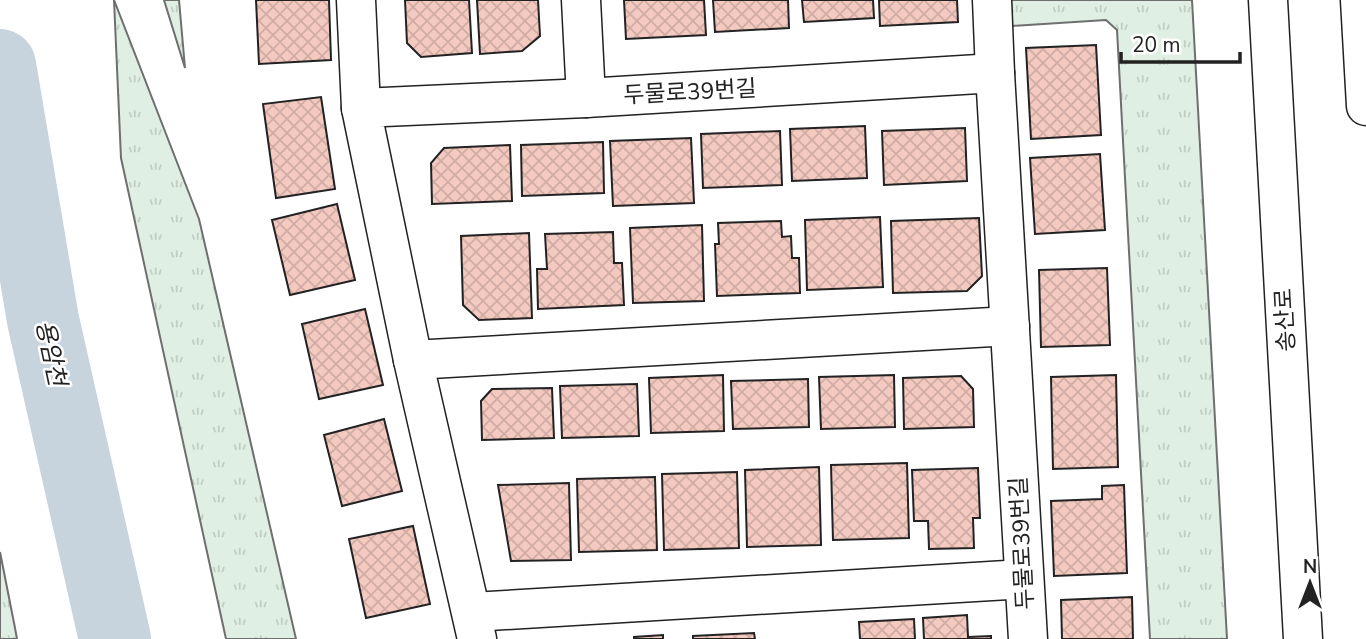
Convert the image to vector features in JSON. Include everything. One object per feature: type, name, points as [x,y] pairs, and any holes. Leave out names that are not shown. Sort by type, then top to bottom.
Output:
[{"type":"street","points":[[356,0],[361,108],[413,360],[475,625],[1024,579]]},
{"type":"street","points":[[992,0],[995,73]]},
{"type":"street","name":"송산로","points":[[1268,0],[1303,639]]},
{"type":"street","points":[[1360,0],[1366,106]]},
{"type":"street","points":[[582,12],[586,98]]},
{"type":"street","name":"두물로39번길","points":[[361,108],[586,98],[995,73],[1028,639]]},
{"type":"street","points":[[413,360],[1010,326]]},
{"type":"green space","points":[[114,0],[199,219],[296,639],[226,639],[121,158]]},
{"type":"green space","points":[[164,0],[179,0],[185,68]]},
{"type":"green space","points":[[1011,0],[1192,0],[1227,639],[1150,639],[1117,30],[1106,20],[1012,26]]},
{"type":"green space","points":[[0,552],[15,628],[17,639],[0,639]]},
{"type":"building","points":[[256,0],[329,0],[331,60],[259,64]]},
{"type":"building","points":[[405,0],[469,0],[472,53],[421,57],[407,43]]},
{"type":"building","points":[[477,0],[538,0],[540,36],[522,51],[480,54]]},
{"type":"building","points":[[624,0],[704,0],[706,35],[626,39]]},
{"type":"building","points":[[713,0],[788,0],[789,28],[715,32]]},
{"type":"building","points":[[802,0],[873,0],[874,18],[804,22]]},
{"type":"building","points":[[879,0],[957,0],[958,22],[880,26]]},
{"type":"building","points":[[1096,45],[1101,135],[1031,139],[1026,48]]},
{"type":"building","points":[[321,97],[335,189],[276,198],[263,104]]},
{"type":"building","points":[[865,126],[867,178],[792,181],[790,129]]},
{"type":"building","points":[[965,128],[967,181],[884,185],[882,131]]},
{"type":"building","points":[[780,131],[782,185],[703,188],[701,134]]},
{"type":"building","points":[[691,138],[694,203],[613,206],[610,141]]},
{"type":"building","points":[[603,142],[604,193],[522,196],[521,145]]},
{"type":"building","points":[[510,145],[512,201],[432,204],[431,163],[444,148]]},
{"type":"building","points":[[1100,154],[1105,230],[1035,234],[1030,158]]},
{"type":"building","points":[[337,204],[355,280],[290,295],[272,220]]},
{"type":"building","points":[[880,217],[883,287],[807,290],[805,220]]},
{"type":"building","points":[[979,218],[982,276],[967,291],[893,293],[891,221]]},
{"type":"building","points":[[781,221],[782,237],[791,236],[792,258],[799,258],[800,293],[717,296],[715,244],[719,244],[718,223]]},
{"type":"building","points":[[702,225],[704,301],[633,303],[630,228]]},
{"type":"building","points":[[613,232],[614,263],[622,263],[624,305],[538,309],[537,269],[547,269],[545,234]]},
{"type":"building","points":[[529,233],[532,318],[479,320],[463,305],[461,236]]},
{"type":"building","points":[[1107,268],[1110,345],[1041,347],[1039,270]]},
{"type":"building","points":[[365,309],[383,385],[319,399],[302,324]]},
{"type":"building","points":[[723,375],[724,431],[651,433],[649,378]]},
{"type":"building","points":[[894,375],[895,427],[821,429],[819,377]]},
{"type":"building","points":[[1116,375],[1118,467],[1053,469],[1051,377]]},
{"type":"building","points":[[961,376],[973,389],[974,427],[904,429],[903,378]]},
{"type":"building","points":[[808,379],[809,427],[733,429],[731,381]]},
{"type":"building","points":[[637,384],[639,436],[562,438],[560,386]]},
{"type":"building","points":[[552,388],[554,438],[482,440],[481,401],[492,389]]},
{"type":"building","points":[[384,419],[402,491],[342,506],[324,435]]},
{"type":"building","points":[[907,463],[909,538],[833,540],[831,465]]},
{"type":"building","points":[[819,467],[821,545],[747,547],[745,470]]},
{"type":"building","points":[[978,468],[980,518],[973,518],[974,548],[929,549],[928,521],[914,521],[912,470]]},
{"type":"building","points":[[737,472],[739,548],[664,550],[662,474]]},
{"type":"building","points":[[655,477],[657,550],[579,552],[577,479]]},
{"type":"building","points":[[569,483],[571,560],[511,561],[498,485]]},
{"type":"building","points":[[1124,485],[1127,573],[1054,576],[1051,501],[1102,499],[1102,486]]},
{"type":"building","points":[[413,526],[430,604],[366,618],[349,539]]},
{"type":"building","points":[[1132,597],[1133,639],[1062,639],[1061,600]]},
{"type":"building","points":[[967,615],[968,637],[991,636],[991,639],[924,639],[923,618]]},
{"type":"building","points":[[914,619],[915,639],[860,639],[859,622]]},
{"type":"building","points":[[754,633],[755,639],[693,639],[693,636]]},
{"type":"building","points":[[663,635],[663,639],[634,639],[634,637]]},
{"type":"waterway","name":"용암천","points":[[0,65],[43,320],[115,639]]}]
